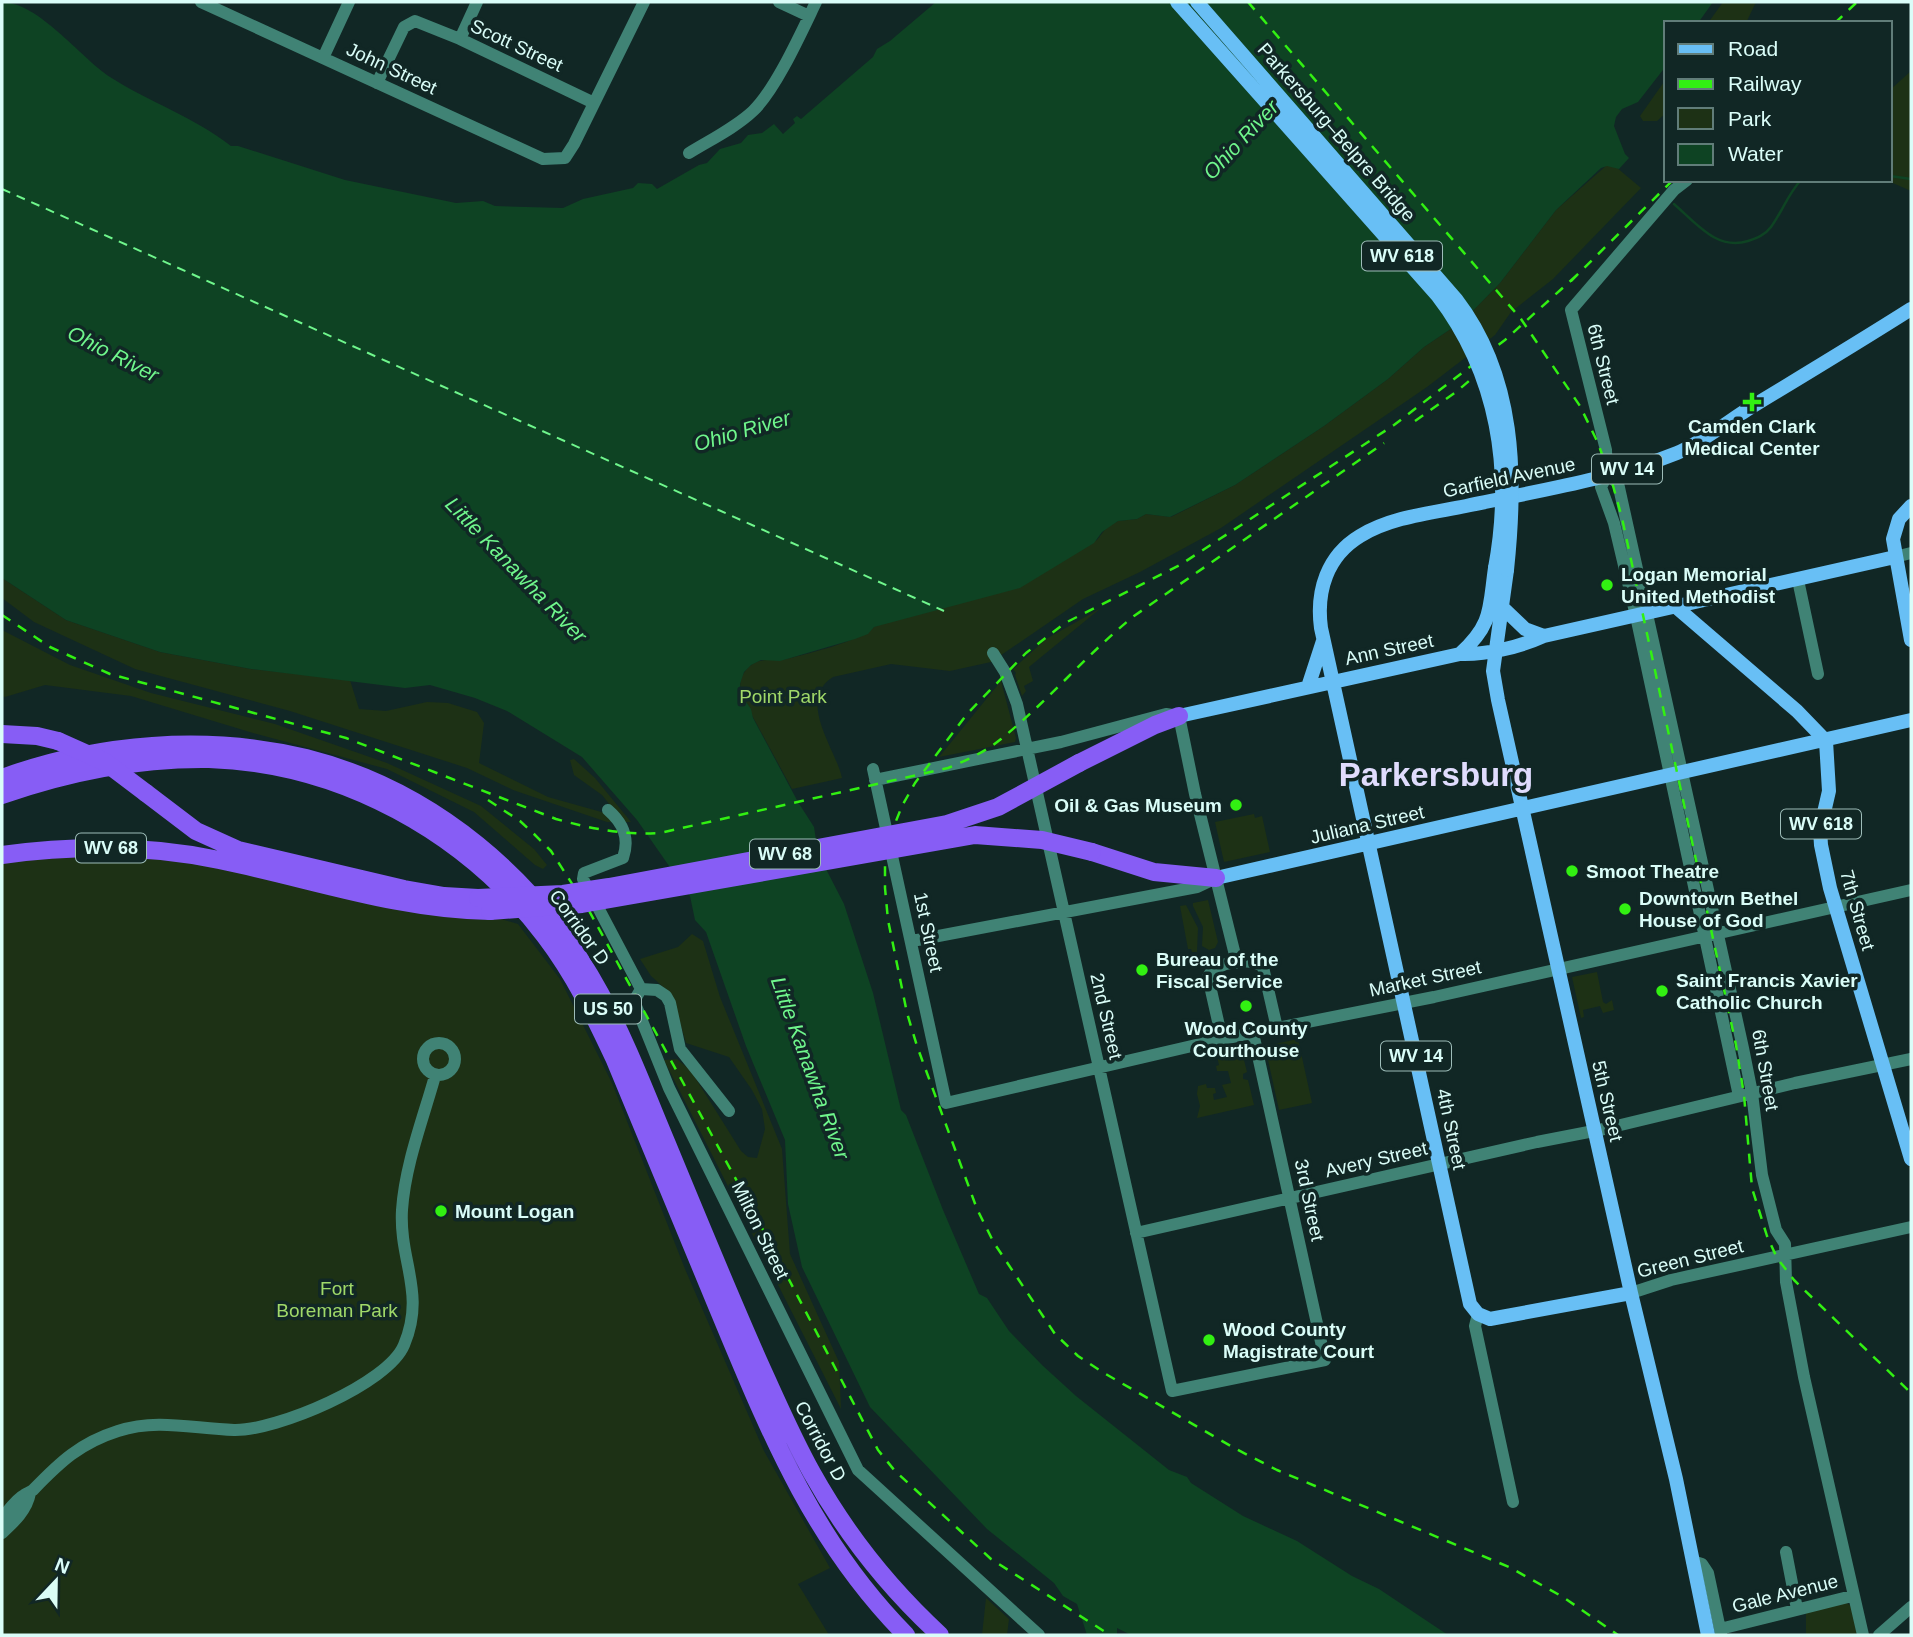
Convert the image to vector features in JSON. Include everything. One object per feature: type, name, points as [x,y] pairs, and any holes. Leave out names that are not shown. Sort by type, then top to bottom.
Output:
[{"type":"highway","name":"WV 68","points":[[2,855],[93,847],[164,851],[219,860],[408,904],[457,911],[484,904],[609,887],[947,824],[998,807],[1079,763],[1179,716]]},
{"type":"highway","name":"WV 68","points":[[2,734],[37,736],[58,741],[105,762],[196,831],[237,850],[484,904],[582,904],[975,835],[1021,837],[1092,852],[1154,872],[1216,878]]},
{"type":"highway","name":"Corridor D","points":[[2,778],[78,757],[146,747],[213,745],[277,751],[344,769],[405,796],[467,836],[501,864],[552,919],[600,993],[640,1080],[745,1331],[812,1473],[853,1538],[873,1564],[940,1635]]},
{"type":"highway","name":"Corridor D","points":[[2,795],[68,775],[125,764],[211,759],[263,765],[327,781],[379,800],[444,838],[498,882],[559,954],[596,1018],[746,1377],[795,1485],[843,1561],[906,1635]]},
{"type":"main road","name":"Parkersburg–Belpre Bridge","points":[[1177,2],[1437,295],[1471,348],[1491,401],[1499,441],[1502,490],[1499,545],[1502,607],[1496,649]]},
{"type":"main road","name":"Parkersburg–Belpre Bridge","points":[[1197,2],[1456,299],[1475,327],[1493,367],[1509,432],[1513,487],[1501,569],[1488,618],[1479,636],[1460,654]]},
{"type":"main road","name":"Garfield Avenue","points":[[1335,680],[1324,638],[1319,601],[1325,577],[1336,558],[1360,537],[1410,517],[1607,475],[1678,453],[1911,309]]},
{"type":"main road","points":[[1911,506],[1899,519],[1894,540],[1911,640]]},
{"type":"main road","name":"Ann Street","points":[[1179,716],[1335,680],[1460,654],[1479,653],[1895,557]]},
{"type":"main road","points":[[1873,562],[1888,567],[1899,575]]},
{"type":"main road","points":[[1502,607],[1525,629],[1544,636]]},
{"type":"main road","points":[[1676,607],[1797,711],[1826,741]]},
{"type":"main road","points":[[1308,687],[1324,638]]},
{"type":"main road","name":"5th Street","points":[[1496,649],[1493,671],[1503,728],[1692,1561],[1717,1633]]},
{"type":"main road","points":[[1479,653],[1484,664],[1493,671]]},
{"type":"main road","name":"4th Street","points":[[1335,680],[1470,1304],[1478,1314]]},
{"type":"main road","name":"Juliana Street","points":[[1216,878],[1911,720]]},
{"type":"main road","name":"7th Street","points":[[1826,741],[1829,791],[1820,830],[1821,845],[1911,1159]]},
{"type":"main road","name":"Green Street","points":[[1478,1314],[1490,1319],[1631,1293]]},
{"type":"street","name":"John Street","points":[[201,2],[543,159],[561,159],[567,155],[594,103]]},
{"type":"street","points":[[323,58],[349,2]]},
{"type":"street","points":[[460,39],[477,2]]},
{"type":"street","points":[[594,103],[645,2]]},
{"type":"street","points":[[779,2],[809,16]]},
{"type":"street","points":[[689,153],[735,125],[756,108],[768,92],[816,2]]},
{"type":"street","name":"Scott Street","points":[[377,83],[407,23],[418,21],[594,103]]},
{"type":"street","name":"6th Street","points":[[1684,182],[1674,190],[1571,310],[1606,450],[1607,475],[1618,483],[1641,615],[1712,937],[1752,1093],[1762,1175],[1776,1230],[1785,1244],[1786,1282],[1804,1377],[1863,1635]]},
{"type":"street","name":"Ann Street","points":[[1895,557],[1911,553]]},
{"type":"street","points":[[1798,580],[1818,674]]},
{"type":"street","name":"2nd Street","points":[[993,653],[1005,672],[1013,693],[1027,749],[1172,1391]]},
{"type":"street","name":"Ann Street","points":[[874,775],[1027,749],[1166,714],[1179,716]]},
{"type":"street","points":[[1179,716],[1237,963]]},
{"type":"street","name":"1st Street","points":[[874,775],[946,1103]]},
{"type":"street","name":"Milton Street","points":[[608,810],[618,819],[624,830],[626,841],[623,858],[584,873],[583,879],[642,989],[634,1002],[669,1088],[858,1470],[1039,1635]]},
{"type":"street","name":"Juliana Street","points":[[912,941],[1198,887],[1216,878]]},
{"type":"street","name":"Market Street","points":[[946,1103],[1222,1039],[1712,937],[1911,890]]},
{"type":"street","name":"6th Street","points":[[1712,937],[1739,1097]]},
{"type":"street","points":[[1222,1039],[1208,977],[1215,968],[1237,963],[1258,962],[1263,967],[1278,1028]]},
{"type":"street","points":[[642,989],[657,990],[666,996],[680,1049],[707,1079],[729,1111]]},
{"type":"street","name":"3rd Street","points":[[1172,1391],[1325,1360],[1253,1033]]},
{"type":"street","name":"Avery Street","points":[[1136,1233],[1911,1059]]},
{"type":"street","points":[[2,1533],[22,1513],[30,1493],[58,1464],[88,1442],[120,1430],[162,1424],[235,1430],[264,1428],[287,1421],[343,1395],[381,1372],[395,1360],[408,1335],[415,1306],[404,1245],[402,1208],[410,1166],[435,1076]]},
{"type":"street","name":"Green Street","points":[[1631,1293],[1671,1280],[1911,1227]]},
{"type":"street","name":"4th Street","points":[[1478,1314],[1475,1326],[1513,1502]]},
{"type":"street","points":[[2,1518],[23,1495],[30,1493]]},
{"type":"street","points":[[1786,1552],[1797,1609]]},
{"type":"street","name":"Gale Avenue","points":[[1717,1633],[1852,1596]]},
{"type":"street","points":[[1878,1635],[1911,1607]]},
{"type":"green space","points":[[1723,2],[1756,2],[1747,21],[1709,21]]},
{"type":"green space","points":[[1911,71],[1911,191],[1891,182],[1892,88]]},
{"type":"green space","points":[[1664,82],[1664,115],[1657,121],[1643,121],[1640,116]]},
{"type":"green space","name":"Point Park","points":[[1607,165],[1616,167],[1641,188],[1553,279],[1511,312],[1495,335],[1427,387],[1221,528],[1083,599],[991,662],[950,671],[891,664],[833,677],[823,687],[818,698],[818,711],[842,778],[792,789],[741,695],[742,677],[749,667],[759,661],[782,660],[845,642],[874,627],[1097,540],[1107,527],[1118,521],[1137,519],[1146,514],[1171,517],[1235,485],[1324,426],[1388,379],[1424,347],[1464,320],[1500,283],[1556,210]]},
{"type":"green space","points":[[2,578],[66,620],[160,652],[251,669],[350,680],[359,709],[386,711],[427,702],[448,703],[477,712],[484,723],[479,763],[548,797],[605,813],[610,805],[602,795],[574,775],[570,760],[574,759],[595,778],[631,822],[607,822],[513,790],[467,768],[290,711],[135,669],[34,622],[2,598]]},
{"type":"green space","points":[[1101,608],[1029,667],[1033,681],[1024,686],[1026,691],[1022,696],[1013,669],[1046,639]]},
{"type":"green space","points":[[2,630],[70,665],[151,693],[275,724],[387,763],[481,806],[534,849],[547,865],[543,869],[535,865],[474,812],[387,769],[253,733],[131,696],[45,685],[2,696]]},
{"type":"green space","points":[[1001,681],[1015,742],[939,757]]},
{"type":"green space","points":[[1254,814],[1255,818],[1262,816],[1270,852],[1224,862],[1215,822]]},
{"type":"green space","name":"Fort Boreman Park","points":[[94,855],[186,861],[518,924],[560,979],[612,1083],[685,1269],[764,1451],[830,1568],[798,1584],[829,1635],[2,1635],[2,860]]},
{"type":"green space","points":[[1208,900],[1218,942],[1215,948],[1209,950],[1202,946],[1203,927],[1193,906],[1193,903]]},
{"type":"green space","points":[[1186,905],[1198,928],[1197,952],[1188,949],[1180,906]]},
{"type":"green space","points":[[692,934],[703,941],[720,997],[782,1149],[790,1254],[839,1362],[841,1409],[664,1060],[677,1059],[691,1071],[741,1151],[748,1157],[757,1158],[765,1129],[762,1109],[752,1090],[729,1057],[686,1043],[672,995],[651,976],[640,959],[678,947]]},
{"type":"green space","points":[[1597,972],[1603,1002],[1606,1004],[1612,1000],[1614,1010],[1603,1013],[1600,1006],[1583,1010],[1584,1017],[1581,1018],[1572,977]]},
{"type":"green space","points":[[1298,1039],[1312,1103],[1279,1110],[1265,1046]]},
{"type":"green space","points":[[1237,1052],[1238,1057],[1243,1056],[1247,1072],[1243,1074],[1243,1079],[1248,1080],[1254,1105],[1197,1118],[1200,1106],[1198,1086],[1206,1084],[1207,1088],[1215,1088],[1214,1100],[1227,1097],[1222,1085],[1231,1083],[1228,1071],[1217,1071],[1217,1056]]},
{"type":"green space","points":[[986,1598],[1009,1619],[1007,1635],[982,1635]]},
{"type":"green space","points":[[1845,1602],[1851,1606],[1857,1635],[1806,1635],[1806,1613]]},
{"type":"water","points":[[2,2],[16,4],[30,11],[110,77],[202,126],[231,146],[345,180],[456,203],[483,201],[495,206],[563,208],[583,199],[633,188],[638,183],[652,184],[657,189],[707,163],[720,149],[741,143],[748,135],[762,133],[774,124],[783,134],[795,123],[793,119],[797,116],[801,119],[873,57],[877,49],[936,2],[1713,2],[1699,21],[1664,21],[1664,69],[1638,102],[1622,109],[1616,117],[1614,126],[1629,158],[1619,169],[1607,166],[1601,168],[1556,210],[1500,283],[1464,320],[1424,347],[1388,379],[1324,426],[1235,485],[1170,517],[1146,514],[1137,519],[1118,521],[1102,532],[1094,543],[1020,588],[874,627],[868,634],[855,639],[780,661],[761,660],[744,672],[740,684],[741,695],[814,827],[827,871],[844,904],[873,993],[901,1110],[906,1115],[979,1294],[987,1298],[1009,1331],[1042,1365],[1076,1396],[1169,1470],[1187,1477],[1191,1483],[1243,1516],[1297,1541],[1352,1576],[1379,1589],[1448,1635],[1131,1635],[1117,1628],[1117,1635],[1087,1635],[1077,1604],[1063,1596],[1054,1583],[987,1529],[870,1407],[802,1267],[788,1204],[785,1140],[746,1046],[706,932],[695,920],[690,896],[637,820],[582,757],[507,711],[475,698],[430,685],[405,688],[251,669],[160,652],[66,620],[2,578]]},
{"type":"waterway","points":[[1892,176],[1911,179]]},
{"type":"waterway","points":[[1674,204],[1717,239],[1737,243],[1761,236],[1769,230],[1799,182]]},
{"type":"ferry route","points":[[2,189],[944,611]]},
{"type":"railway","points":[[1248,2],[1521,319],[1580,406],[1598,443],[1622,518],[1736,1045],[1744,1095],[1752,1188],[1767,1236],[1777,1258],[1794,1280],[1911,1393]]},
{"type":"railway","points":[[1837,21],[1857,2]]},
{"type":"railway","points":[[1571,281],[1671,182]]},
{"type":"railway","points":[[1577,275],[1505,340],[1394,425],[1180,565],[1065,623],[1026,653],[967,714],[915,783],[894,826],[885,863],[885,888],[888,920],[907,1013],[977,1209],[994,1243],[1055,1334],[1078,1356],[1104,1373],[1236,1449],[1277,1470],[1509,1567],[1563,1597],[1618,1635]]},
{"type":"railway","points":[[1415,421],[1482,370]]},
{"type":"railway","points":[[2,615],[50,647],[110,674],[346,738],[556,819],[607,830],[660,833],[948,768],[976,755],[995,744],[1018,724],[1134,616],[1384,443]]},
{"type":"railway","points":[[488,800],[520,821],[551,851],[587,907],[750,1205],[878,1450],[895,1471],[991,1559],[1110,1635]]},
{"type":"place","name":"Camden Clark Medical Center","points":[[1752,402]]},
{"type":"place","name":"Logan Memorial United Methodist","points":[[1607,585]]},
{"type":"place","name":"Oil & Gas Museum","points":[[1236,805]]},
{"type":"place","name":"Smoot Theatre","points":[[1572,871]]},
{"type":"place","name":"Downtown Bethel House of God","points":[[1625,909]]},
{"type":"place","name":"Bureau of the Fiscal Service","points":[[1142,970]]},
{"type":"place","name":"Saint Francis Xavier Catholic Church","points":[[1662,991]]},
{"type":"place","name":"Wood County Courthouse","points":[[1246,1006]]},
{"type":"place","name":"Mount Logan","points":[[441,1211]]},
{"type":"place","name":"Wood County Magistrate Court","points":[[1209,1340]]},
{"type":"district","name":"Parkersburg","points":[[1436,774]]},
{"type":"water label","name":"Ohio River","points":[[1241,140]]},
{"type":"water label","name":"Ohio River","points":[[113,354]]},
{"type":"water label","name":"Ohio River","points":[[742,431]]},
{"type":"water label","name":"Little Kanawha River","points":[[516,570]]},
{"type":"water label","name":"Little Kanawha River","points":[[810,1068]]}]
